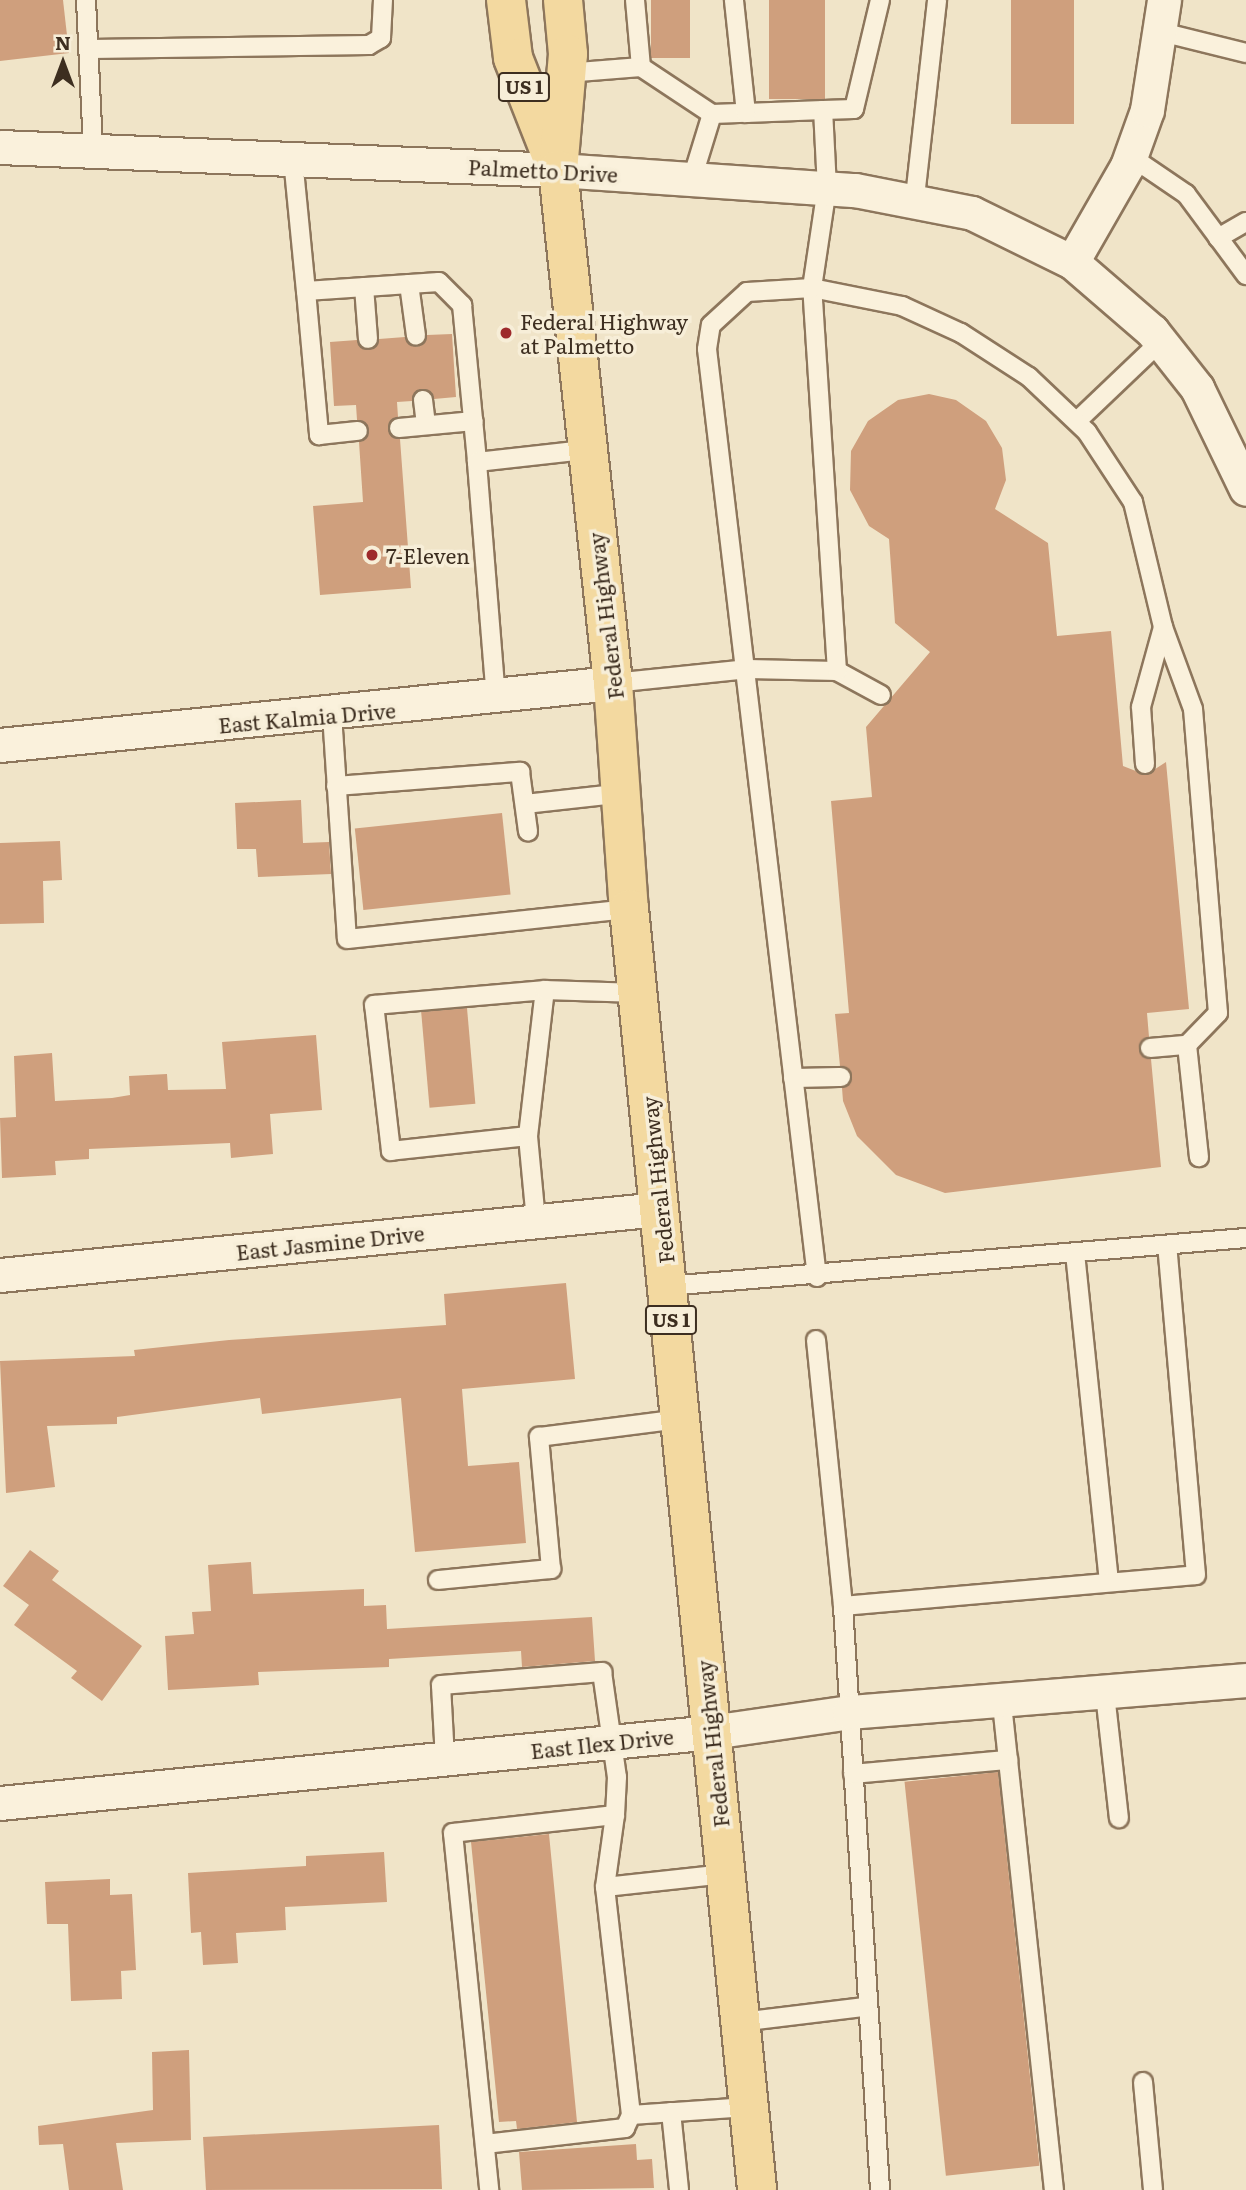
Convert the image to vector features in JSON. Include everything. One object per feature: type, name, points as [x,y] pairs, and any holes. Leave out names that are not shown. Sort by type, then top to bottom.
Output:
[{"type":"main road","name":"Federal Highway","points":[[506,0],[513,58],[558,170]]},
{"type":"main road","name":"Federal Highway","points":[[563,0],[566,73],[558,170],[584,450],[624,793],[629,909],[757,2190]]},
{"type":"street","points":[[1072,262],[1130,156],[1147,110],[1162,16]]},
{"type":"street","name":"Palmetto Drive","points":[[0,147],[558,170],[827,188],[915,198],[972,213],[1072,262],[1161,341],[1209,408],[1246,489]]},
{"type":"street","name":"East Kalmia Drive","points":[[0,745],[496,699],[613,683]]},
{"type":"street","name":"East Jasmine Drive","points":[[0,1275],[659,1209]]},
{"type":"street","name":"East Ilex Drive","points":[[0,1803],[711,1732],[849,1712],[1002,1704],[1246,1680]]},
{"type":"lane","points":[[86,0],[91,49],[93,150]]},
{"type":"lane","points":[[91,49],[369,45],[381,38],[383,0]]},
{"type":"lane","points":[[635,0],[640,67]]},
{"type":"lane","points":[[734,0],[746,113]]},
{"type":"lane","points":[[566,73],[640,67],[712,114],[854,109],[880,0]]},
{"type":"lane","points":[[915,198],[937,0]]},
{"type":"lane","points":[[1162,16],[1246,54]]},
{"type":"lane","points":[[823,110],[827,188],[812,288],[837,671]]},
{"type":"lane","points":[[692,179],[712,114]]},
{"type":"lane","points":[[1130,156],[1186,194],[1246,275]]},
{"type":"lane","points":[[293,159],[319,435],[358,431]]},
{"type":"lane","points":[[1218,238],[1246,222]]},
{"type":"lane","points":[[306,291],[439,282],[462,305],[496,699]]},
{"type":"lane","points":[[410,284],[416,336]]},
{"type":"lane","points":[[364,287],[368,339]]},
{"type":"lane","points":[[817,1277],[748,669],[706,349],[711,325],[747,292],[812,288],[902,306],[961,333],[1029,377],[1077,421],[1133,502],[1163,626],[1193,709],[1218,1013],[1187,1045],[1150,1048]]},
{"type":"lane","points":[[1077,421],[1161,341]]},
{"type":"lane","points":[[423,400],[426,425]]},
{"type":"lane","points":[[399,428],[474,421]]},
{"type":"lane","points":[[477,462],[584,450]]},
{"type":"lane","points":[[1145,764],[1141,708],[1163,626]]},
{"type":"lane","points":[[613,683],[748,669],[837,671],[881,695]]},
{"type":"lane","points":[[332,714],[346,939],[629,909]]},
{"type":"lane","points":[[336,786],[520,772],[528,831]]},
{"type":"lane","points":[[525,804],[624,793]]},
{"type":"lane","points":[[528,1136],[391,1151],[374,1005],[545,990],[638,993]]},
{"type":"lane","points":[[536,1221],[528,1136],[545,990]]},
{"type":"lane","points":[[1187,1045],[1199,1157]]},
{"type":"lane","points":[[793,1078],[841,1077]]},
{"type":"lane","points":[[667,1286],[817,1277],[1246,1238]]},
{"type":"lane","points":[[843,1606],[1109,1580],[1196,1575],[1167,1245]]},
{"type":"lane","points":[[1075,1253],[1109,1580]]},
{"type":"lane","points":[[816,1340],[843,1606],[864,2007],[880,2190]]},
{"type":"lane","points":[[438,1580],[551,1569],[539,1437],[680,1419]]},
{"type":"lane","points":[[445,1759],[441,1685],[602,1671],[612,1742],[615,1815],[605,1887],[631,2115],[625,2129],[485,2144]]},
{"type":"lane","points":[[1105,1694],[1119,1818]]},
{"type":"lane","points":[[1002,1704],[1054,2190]]},
{"type":"lane","points":[[853,1774],[1008,1760]]},
{"type":"lane","points":[[489,2190],[453,1833],[615,1815]]},
{"type":"lane","points":[[605,1887],[725,1874]]},
{"type":"lane","points":[[740,2022],[864,2007]]},
{"type":"lane","points":[[1143,2082],[1153,2190]]},
{"type":"lane","points":[[631,2115],[748,2107]]},
{"type":"lane","points":[[671,2112],[679,2190]]},
{"type":"building","points":[[0,0],[63,0],[69,53],[0,61]]},
{"type":"building","points":[[651,0],[690,0],[690,58],[651,58]]},
{"type":"building","points":[[769,0],[825,0],[825,99],[769,99]]},
{"type":"building","points":[[1011,0],[1074,0],[1074,124],[1011,124]]},
{"type":"building","points":[[452,334],[456,397],[434,399],[428,390],[417,391],[412,401],[397,402],[398,417],[388,428],[400,439],[411,588],[320,595],[313,506],[363,502],[359,442],[369,431],[357,420],[356,405],[334,406],[330,342],[357,340],[368,350],[379,339],[405,337],[417,347],[427,335]]},
{"type":"building","points":[[929,394],[956,400],[986,421],[1002,448],[1006,480],[995,509],[1048,543],[1057,636],[1111,631],[1123,766],[1146,775],[1166,762],[1189,1009],[1147,1013],[1149,1037],[1139,1048],[1151,1059],[1161,1167],[945,1193],[896,1175],[857,1136],[843,1101],[842,1088],[852,1076],[840,1066],[835,1014],[849,1013],[831,801],[872,797],[866,727],[930,652],[895,623],[889,539],[869,526],[850,490],[851,451],[868,421],[898,400]]},
{"type":"building","points":[[301,800],[303,843],[329,842],[331,874],[258,877],[256,849],[237,849],[235,803]]},
{"type":"building","points":[[502,813],[511,895],[363,910],[355,828]]},
{"type":"building","points":[[60,841],[62,880],[43,881],[44,923],[0,924],[0,843]]},
{"type":"building","points":[[467,1008],[475,1104],[430,1108],[421,1012]]},
{"type":"building","points":[[316,1035],[322,1110],[270,1114],[273,1154],[231,1158],[230,1143],[89,1149],[89,1159],[55,1161],[56,1175],[2,1178],[0,1118],[16,1117],[14,1056],[52,1053],[55,1101],[112,1098],[130,1095],[129,1076],[167,1074],[168,1090],[226,1089],[222,1042]]},
{"type":"building","points":[[566,1283],[575,1379],[462,1389],[468,1466],[519,1462],[526,1543],[415,1552],[401,1398],[262,1414],[260,1398],[117,1417],[117,1424],[47,1426],[55,1487],[6,1493],[0,1361],[135,1356],[134,1350],[229,1340],[446,1325],[444,1294]]},
{"type":"building","points":[[30,1550],[59,1571],[52,1580],[142,1646],[102,1701],[71,1678],[77,1671],[14,1625],[29,1605],[3,1586]]},
{"type":"building","points":[[251,1562],[253,1594],[364,1589],[364,1606],[386,1605],[387,1629],[592,1617],[595,1661],[522,1667],[521,1651],[389,1659],[389,1667],[258,1672],[259,1685],[168,1690],[165,1636],[194,1634],[192,1612],[211,1611],[208,1565]]},
{"type":"building","points":[[998,1772],[1039,2166],[946,2176],[905,1782]]},
{"type":"building","points":[[549,1834],[577,2122],[517,2129],[516,2121],[499,2122],[471,1842]]},
{"type":"building","points":[[384,1852],[387,1902],[285,1907],[286,1930],[236,1933],[238,1963],[203,1965],[201,1932],[191,1933],[188,1873],[306,1866],[306,1856]]},
{"type":"building","points":[[110,1879],[110,1895],[132,1894],[136,1970],[121,1971],[122,1999],[71,2001],[68,1924],[47,1924],[45,1882]]},
{"type":"building","points":[[189,2050],[191,2140],[116,2143],[123,2190],[69,2190],[63,2144],[39,2145],[38,2126],[153,2110],[152,2052]]},
{"type":"building","points":[[439,2125],[442,2189],[206,2190],[203,2137]]},
{"type":"building","points":[[636,2144],[637,2160],[652,2159],[654,2188],[522,2190],[519,2152]]},
{"type":"place","name":"Federal Highway at Palmetto","points":[[506,333]]},
{"type":"place","name":"7-Eleven","points":[[372,555]]}]
